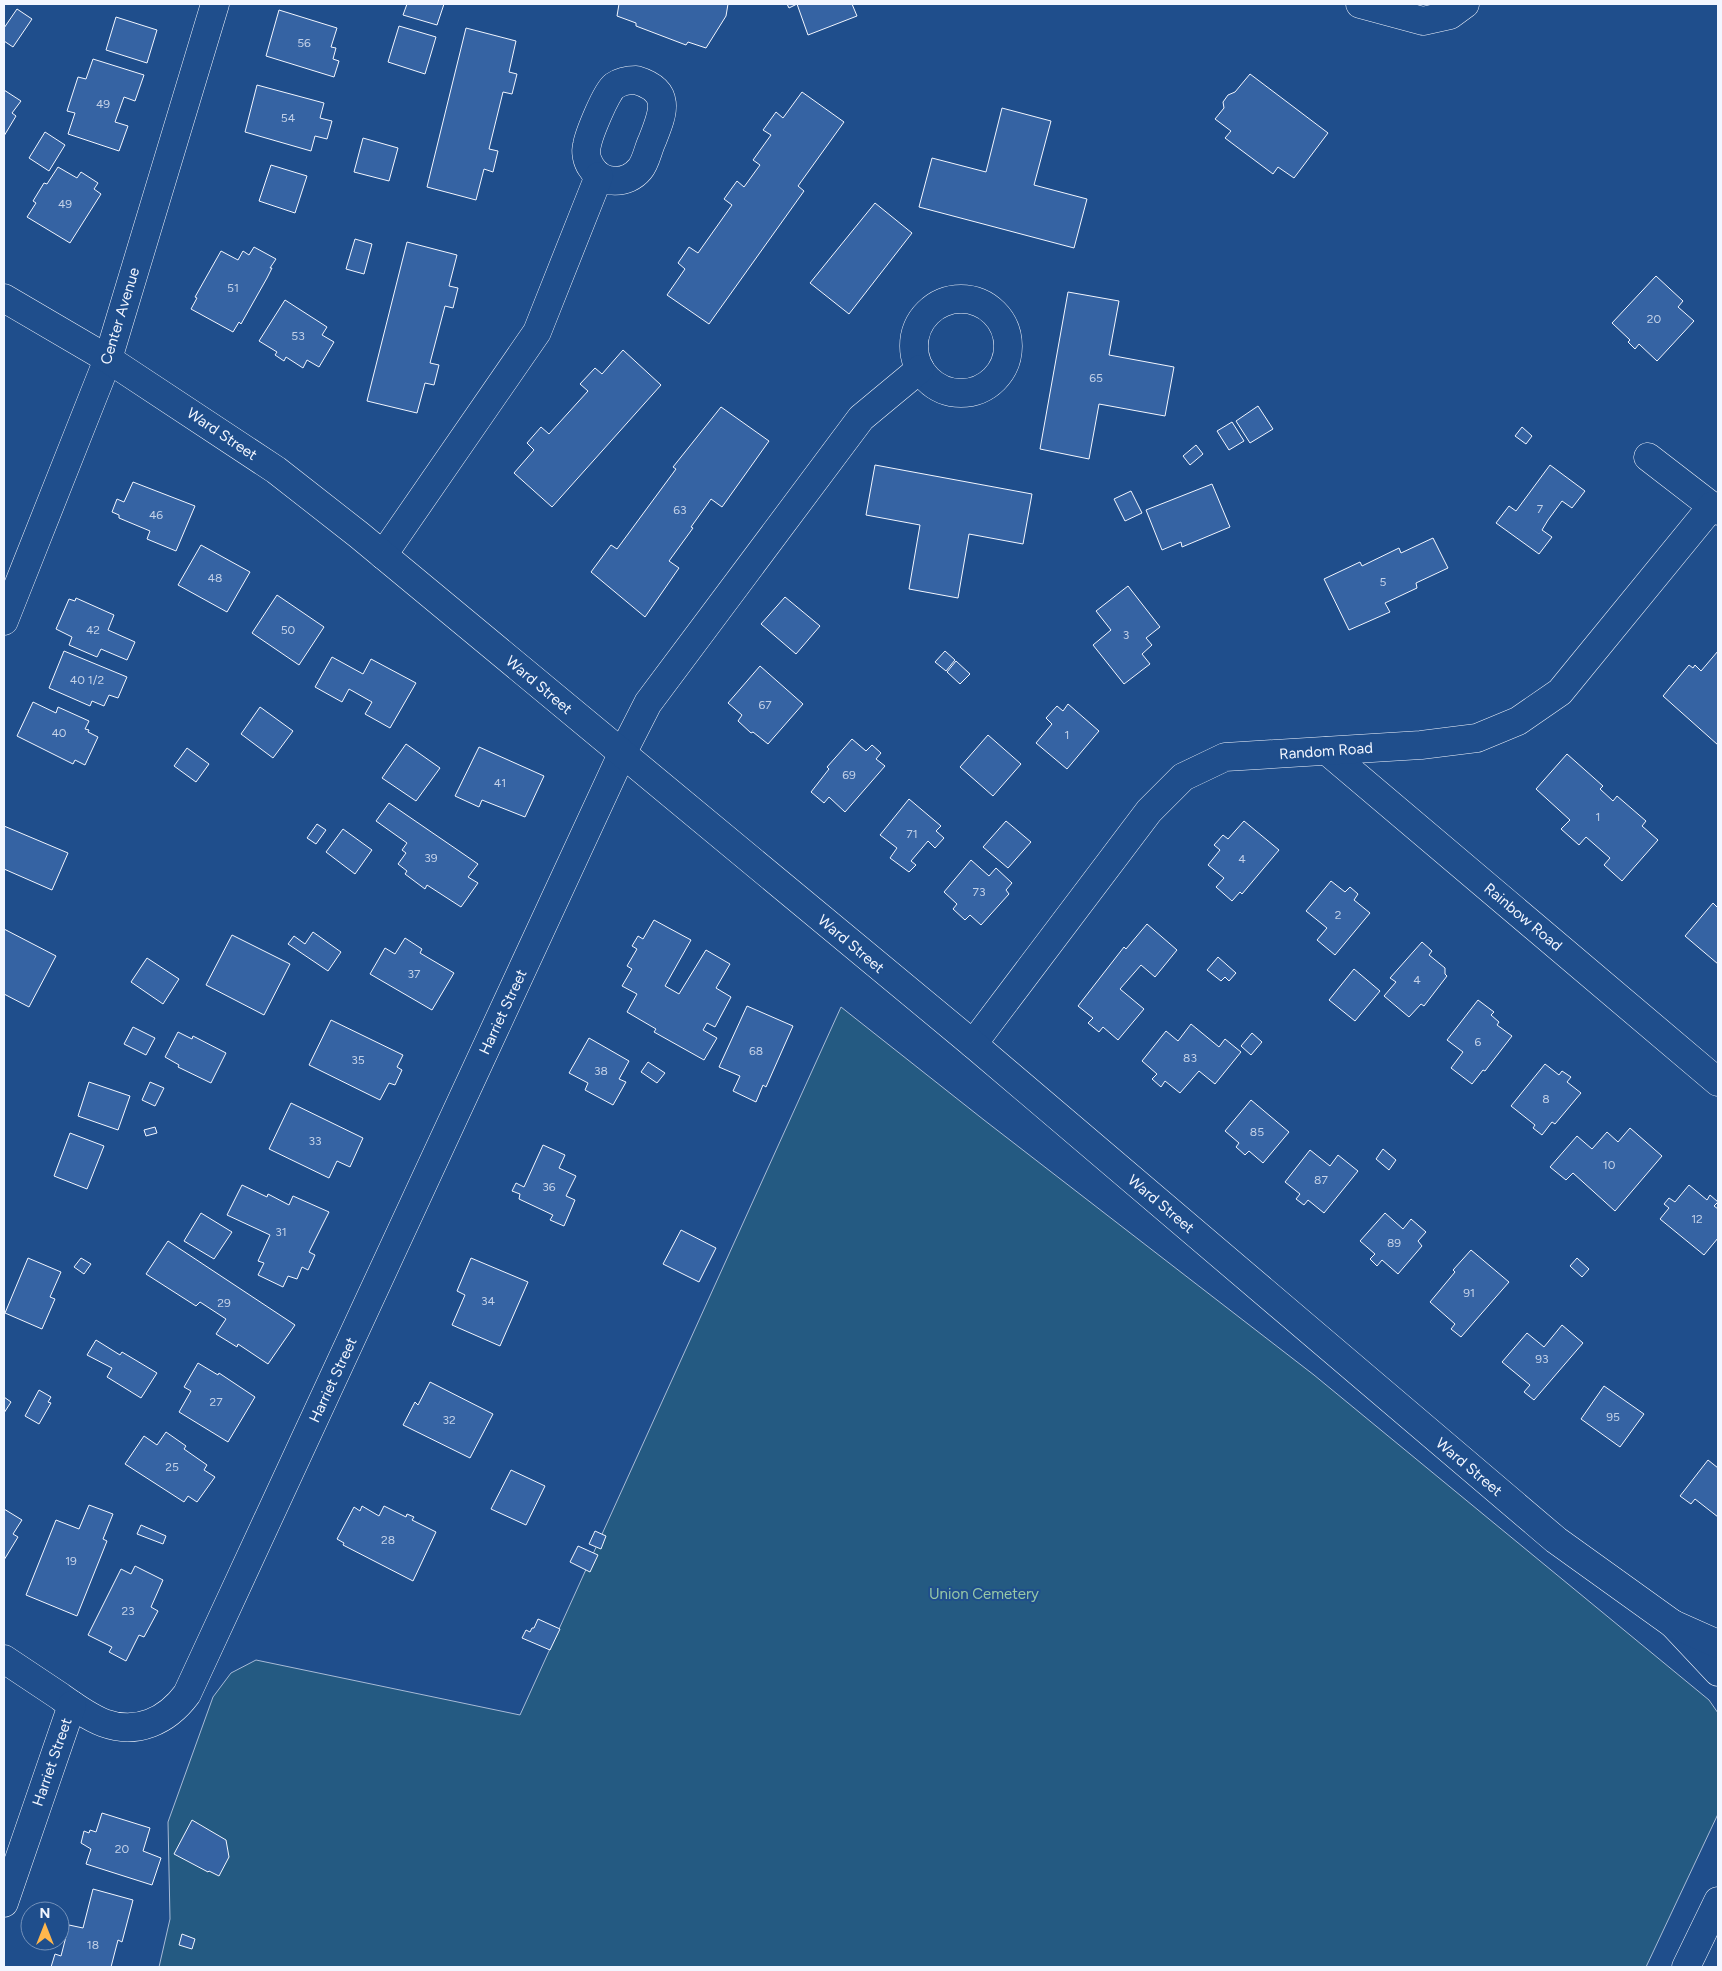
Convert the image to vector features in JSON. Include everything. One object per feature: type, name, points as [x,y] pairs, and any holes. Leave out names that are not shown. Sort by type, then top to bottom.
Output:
[{"type":"street","name":"Center Avenue","points":[[4,621],[108,359],[215,4]]},
{"type":"street","points":[[1360,4],[1423,21],[1450,14],[1464,4]]},
{"type":"street","points":[[383,555],[537,332],[599,176]]},
{"type":"street","name":"Ward Street","points":[[4,298],[108,359],[276,470],[383,555],[973,1044],[1556,1540],[1673,1624],[1718,1672]]},
{"type":"street","name":"Harriet Street","points":[[4,1903],[72,1705],[103,1723],[122,1727],[138,1727],[154,1723],[167,1716],[187,1694],[622,754],[648,703],[861,418],[920,369]]},
{"type":"street","points":[[1648,457],[1715,508]]},
{"type":"street","name":"Random Road","points":[[973,1044],[1149,811],[1183,777],[1225,757],[1421,745],[1477,738],[1518,721],[1560,692],[1715,508]]},
{"type":"street","name":"Rainbow Road","points":[[1327,752],[1718,1082]]},
{"type":"street","name":"Ward Street","points":[[1673,1624],[1718,1644]]},
{"type":"street","points":[[4,1659],[72,1705]]},
{"type":"street","points":[[1686,1967],[1718,1902]]},
{"type":"green space","name":"Union Cemetery","points":[[841,1007],[1314,1375],[1709,1700],[1718,1713],[1718,1814],[1646,1967],[159,1967],[170,1919],[168,1822],[213,1697],[231,1673],[256,1660],[520,1715]]},
{"type":"building","points":[[407,4],[444,4],[437,25],[403,15]]},
{"type":"building","points":[[619,4],[728,4],[726,16],[706,48],[688,42],[686,45],[636,26],[636,23],[617,16]]},
{"type":"building","points":[[787,4],[797,4],[789,8]]},
{"type":"building","points":[[797,4],[852,4],[857,16],[808,35]]},
{"type":"building","points":[[17,9],[32,19],[13,47],[4,41],[4,28]]},
{"type":"building","points":[[279,10],[337,28],[331,47],[336,48],[333,59],[339,61],[334,77],[266,56]]},
{"type":"building","points":[[116,17],[157,30],[147,63],[106,50]]},
{"type":"building","points":[[399,26],[436,37],[425,74],[388,62]]},
{"type":"building","points":[[466,28],[516,41],[509,72],[517,74],[512,94],[503,92],[489,149],[498,151],[493,172],[484,169],[476,200],[427,187]]},
{"type":"building","points":[[93,59],[144,75],[135,101],[124,97],[115,122],[128,126],[119,151],[68,134],[75,113],[67,111],[78,77],[86,79]]},
{"type":"building","points":[[1250,74],[1328,133],[1294,178],[1278,167],[1273,174],[1225,138],[1231,131],[1215,119],[1224,108],[1223,102],[1228,95],[1235,92]]},
{"type":"building","points":[[257,85],[324,103],[320,118],[332,121],[327,139],[315,136],[311,151],[245,132]]},
{"type":"building","points":[[4,90],[21,101],[12,113],[16,116],[4,136]]},
{"type":"building","points":[[802,92],[844,122],[798,186],[804,191],[709,324],[667,295],[685,269],[678,263],[689,247],[698,253],[732,205],[724,199],[737,181],[744,187],[760,165],[753,160],[771,135],[763,130],[776,112],[783,118]]},
{"type":"building","points":[[1002,108],[1051,121],[1034,185],[1087,199],[1074,248],[919,207],[932,158],[986,172]]},
{"type":"building","points":[[45,132],[65,145],[49,171],[29,158]]},
{"type":"building","points":[[363,138],[398,148],[389,181],[354,172]]},
{"type":"building","points":[[271,165],[307,176],[295,213],[259,201]]},
{"type":"building","points":[[58,167],[77,178],[81,172],[98,183],[94,189],[101,194],[70,243],[27,217],[36,203],[33,201],[44,183],[47,184]]},
{"type":"building","points":[[875,203],[912,233],[849,314],[810,283]]},
{"type":"building","points":[[355,239],[372,244],[364,274],[346,269]]},
{"type":"building","points":[[407,242],[457,255],[449,286],[458,288],[453,308],[445,306],[430,363],[439,365],[434,385],[425,383],[417,413],[367,401]]},
{"type":"building","points":[[254,247],[276,259],[241,324],[239,322],[233,332],[191,309],[197,298],[195,297],[221,251],[238,260],[243,251],[249,255]]},
{"type":"building","points":[[1656,276],[1683,301],[1678,307],[1694,321],[1657,361],[1639,344],[1635,349],[1628,342],[1630,340],[1612,323]]},
{"type":"building","points":[[1068,292],[1119,301],[1109,355],[1174,367],[1165,416],[1099,404],[1089,459],[1040,449]]},
{"type":"building","points":[[285,300],[327,327],[322,335],[334,342],[319,367],[307,360],[303,368],[286,357],[284,361],[275,355],[277,352],[259,341]]},
{"type":"building","points":[[623,350],[661,385],[552,507],[514,473],[534,450],[527,443],[541,427],[549,434],[588,391],[580,384],[595,368],[602,374]]},
{"type":"building","points":[[1258,406],[1273,429],[1250,443],[1236,421]]},
{"type":"building","points":[[721,407],[769,441],[722,507],[711,499],[691,527],[693,528],[669,561],[679,568],[645,617],[591,572],[611,545],[617,549],[676,469],[673,467]]},
{"type":"building","points":[[1232,422],[1244,441],[1229,450],[1217,431]]},
{"type":"building","points":[[1522,427],[1532,436],[1526,444],[1515,436]]},
{"type":"building","points":[[1196,445],[1203,454],[1190,465],[1183,456]]},
{"type":"building","points":[[875,465],[1032,494],[1023,544],[969,534],[958,598],[909,589],[920,525],[866,515]]},
{"type":"building","points":[[1550,465],[1585,491],[1572,508],[1562,501],[1548,520],[1542,530],[1552,537],[1539,554],[1496,523],[1509,506],[1516,511]]},
{"type":"building","points":[[133,482],[195,506],[176,551],[147,539],[150,531],[119,518],[119,515],[112,512],[117,499],[124,502]]},
{"type":"building","points":[[1212,484],[1230,527],[1182,547],[1181,542],[1162,550],[1146,510]]},
{"type":"building","points":[[1131,491],[1142,513],[1125,521],[1114,499]]},
{"type":"building","points":[[1433,538],[1448,568],[1416,583],[1417,588],[1385,603],[1390,612],[1349,630],[1324,579],[1360,562],[1362,566],[1399,548],[1401,553]]},
{"type":"building","points":[[201,545],[250,572],[227,612],[178,585]]},
{"type":"building","points":[[1128,586],[1160,627],[1146,638],[1152,645],[1142,654],[1150,664],[1124,684],[1093,645],[1111,630],[1096,611]]},
{"type":"building","points":[[277,595],[324,627],[299,665],[252,633]]},
{"type":"building","points":[[785,597],[820,626],[796,654],[761,624]]},
{"type":"building","points":[[76,598],[114,615],[108,630],[135,642],[127,660],[101,649],[97,657],[69,645],[72,637],[56,629],[69,599],[75,601]]},
{"type":"building","points":[[64,651],[127,677],[118,698],[109,695],[104,706],[92,701],[90,706],[49,688]]},
{"type":"building","points":[[945,651],[955,660],[946,671],[935,662]]},
{"type":"building","points":[[1718,651],[1718,745],[1663,696],[1689,665],[1693,668],[1695,665],[1701,671]]},
{"type":"building","points":[[332,657],[363,674],[371,659],[416,683],[390,728],[365,714],[372,702],[349,689],[342,702],[315,687]]},
{"type":"building","points":[[956,661],[970,674],[960,684],[947,672]]},
{"type":"building","points":[[760,666],[803,704],[768,744],[753,732],[751,733],[738,721],[742,715],[728,703]]},
{"type":"building","points":[[33,702],[56,713],[58,707],[89,721],[85,729],[98,737],[85,765],[75,760],[73,764],[17,736]]},
{"type":"building","points":[[1068,704],[1099,731],[1067,769],[1036,743],[1052,724],[1046,718],[1057,706],[1063,711]]},
{"type":"building","points":[[260,707],[293,731],[273,758],[241,734]]},
{"type":"building","points":[[988,735],[1021,764],[993,796],[960,767]]},
{"type":"building","points":[[852,739],[866,751],[872,745],[881,753],[876,759],[885,766],[845,812],[829,797],[824,803],[811,792],[829,769],[827,767]]},
{"type":"building","points":[[406,744],[440,768],[416,801],[382,778]]},
{"type":"building","points":[[479,747],[544,776],[525,817],[482,800],[479,807],[455,796]]},
{"type":"building","points":[[187,748],[209,764],[196,782],[174,766]]},
{"type":"building","points":[[1567,754],[1603,786],[1600,789],[1613,801],[1617,796],[1646,821],[1642,826],[1658,840],[1622,881],[1604,865],[1610,858],[1586,837],[1579,845],[1561,829],[1570,820],[1536,789]]},
{"type":"building","points":[[909,799],[941,826],[936,831],[944,838],[935,848],[928,841],[911,861],[916,865],[909,872],[890,858],[897,848],[880,835]]},
{"type":"building","points":[[389,803],[478,864],[468,877],[478,883],[461,907],[427,885],[425,889],[405,874],[407,871],[398,864],[406,853],[402,850],[407,843],[376,821]]},
{"type":"building","points":[[1006,821],[1031,842],[1008,868],[983,847]]},
{"type":"building","points":[[1244,821],[1279,850],[1242,894],[1240,892],[1232,901],[1216,887],[1224,878],[1208,865],[1220,850],[1214,845],[1223,835],[1228,839]]},
{"type":"building","points":[[317,824],[326,830],[316,844],[307,838]]},
{"type":"building","points":[[4,826],[68,853],[52,890],[4,869]]},
{"type":"building","points":[[343,829],[372,850],[355,874],[326,852]]},
{"type":"building","points":[[971,860],[989,876],[996,868],[1012,883],[1006,890],[1009,894],[981,925],[970,915],[965,920],[953,909],[957,904],[944,892]]},
{"type":"building","points":[[1331,881],[1345,892],[1350,887],[1358,894],[1354,900],[1370,913],[1335,955],[1317,940],[1327,928],[1306,911]]},
{"type":"building","points":[[1713,903],[1718,908],[1718,964],[1685,936]]},
{"type":"building","points":[[654,920],[691,940],[665,986],[679,994],[706,950],[730,964],[716,988],[731,997],[715,1027],[707,1023],[703,1030],[717,1038],[704,1060],[654,1032],[656,1029],[627,1012],[637,994],[622,986],[632,969],[627,966],[637,949],[632,946],[638,936],[643,939]]},
{"type":"building","points":[[1147,924],[1177,950],[1155,977],[1141,965],[1120,989],[1144,1009],[1118,1040],[1103,1027],[1099,1032],[1088,1023],[1093,1018],[1078,1006],[1124,947],[1126,949]]},
{"type":"building","points":[[4,929],[56,956],[29,1007],[4,994]]},
{"type":"building","points":[[313,932],[341,952],[328,971],[288,944],[294,936],[305,944]]},
{"type":"building","points":[[232,935],[290,964],[264,1015],[206,985]]},
{"type":"building","points":[[405,938],[422,949],[420,953],[454,973],[432,1010],[370,974],[385,948],[395,954]]},
{"type":"building","points":[[1422,942],[1432,951],[1429,955],[1445,968],[1447,976],[1424,1006],[1421,1004],[1409,1017],[1384,996],[1396,982],[1390,978]]},
{"type":"building","points":[[1218,957],[1236,973],[1229,981],[1225,977],[1221,981],[1207,970]]},
{"type":"building","points":[[147,958],[179,979],[163,1004],[131,982]]},
{"type":"building","points":[[1354,969],[1380,991],[1355,1021],[1329,1000]]},
{"type":"building","points":[[1478,1000],[1494,1012],[1491,1015],[1499,1022],[1497,1025],[1512,1036],[1485,1071],[1483,1070],[1472,1084],[1451,1068],[1463,1052],[1447,1040]]},
{"type":"building","points":[[747,1006],[793,1026],[766,1087],[763,1085],[756,1102],[733,1091],[740,1076],[719,1067]]},
{"type":"building","points":[[331,1020],[403,1055],[397,1067],[402,1070],[395,1085],[389,1083],[380,1100],[309,1065]]},
{"type":"building","points":[[1191,1024],[1219,1047],[1225,1039],[1241,1052],[1215,1084],[1199,1071],[1180,1093],[1165,1081],[1161,1087],[1152,1079],[1157,1074],[1142,1061],[1166,1031],[1178,1041]]},
{"type":"building","points":[[133,1027],[155,1038],[146,1055],[124,1044]]},
{"type":"building","points":[[178,1032],[192,1039],[193,1036],[226,1053],[211,1083],[178,1067],[179,1065],[165,1057]]},
{"type":"building","points":[[1252,1033],[1262,1042],[1251,1055],[1241,1046]]},
{"type":"building","points":[[589,1038],[629,1061],[619,1079],[626,1082],[613,1105],[585,1090],[588,1083],[569,1073]]},
{"type":"building","points":[[648,1062],[665,1073],[657,1083],[641,1072]]},
{"type":"building","points":[[1545,1064],[1559,1075],[1562,1071],[1571,1077],[1567,1082],[1581,1093],[1555,1124],[1552,1122],[1542,1135],[1533,1128],[1535,1125],[1511,1106]]},
{"type":"building","points":[[89,1082],[130,1096],[118,1130],[78,1116]]},
{"type":"building","points":[[150,1082],[164,1088],[155,1106],[142,1100]]},
{"type":"building","points":[[1251,1100],[1289,1132],[1263,1163],[1249,1151],[1245,1155],[1236,1147],[1239,1143],[1225,1131]]},
{"type":"building","points":[[291,1103],[363,1138],[350,1167],[337,1161],[329,1178],[269,1149]]},
{"type":"building","points":[[155,1127],[157,1133],[146,1136],[144,1130]]},
{"type":"building","points":[[1630,1128],[1662,1156],[1615,1211],[1573,1173],[1566,1180],[1550,1167],[1577,1136],[1592,1149],[1607,1132],[1618,1142]]},
{"type":"building","points":[[70,1133],[104,1146],[87,1189],[54,1176]]},
{"type":"building","points":[[543,1145],[565,1155],[559,1168],[576,1176],[566,1196],[575,1200],[564,1226],[550,1220],[553,1215],[519,1199],[520,1194],[512,1191],[516,1183],[524,1187]]},
{"type":"building","points":[[1383,1149],[1396,1160],[1389,1170],[1376,1159]]},
{"type":"building","points":[[1310,1150],[1330,1166],[1338,1155],[1358,1171],[1324,1213],[1308,1200],[1304,1205],[1296,1199],[1300,1194],[1285,1182]]},
{"type":"building","points":[[242,1185],[267,1197],[268,1194],[289,1205],[293,1196],[329,1212],[309,1252],[315,1255],[308,1270],[302,1267],[297,1279],[288,1276],[283,1287],[258,1275],[264,1263],[258,1261],[270,1235],[227,1215]]},
{"type":"building","points":[[1689,1185],[1707,1200],[1710,1195],[1718,1202],[1714,1206],[1718,1209],[1718,1238],[1704,1255],[1660,1219],[1669,1208],[1664,1204],[1669,1198],[1675,1202]]},
{"type":"building","points":[[201,1213],[232,1232],[214,1259],[184,1241]]},
{"type":"building","points":[[1385,1213],[1403,1229],[1411,1219],[1426,1232],[1418,1241],[1422,1246],[1398,1274],[1382,1260],[1377,1266],[1370,1259],[1375,1254],[1360,1241]]},
{"type":"building","points":[[681,1230],[716,1248],[699,1282],[663,1264]]},
{"type":"building","points":[[168,1241],[295,1325],[268,1364],[238,1344],[237,1347],[216,1334],[226,1319],[200,1302],[196,1306],[146,1274]]},
{"type":"building","points":[[1471,1250],[1509,1282],[1461,1337],[1451,1329],[1455,1324],[1430,1302],[1455,1272],[1453,1270]]},
{"type":"building","points":[[28,1258],[61,1272],[50,1297],[55,1299],[42,1329],[5,1313]]},
{"type":"building","points":[[81,1258],[91,1264],[84,1274],[74,1267]]},
{"type":"building","points":[[471,1258],[528,1282],[500,1346],[452,1325],[465,1295],[457,1291]]},
{"type":"building","points":[[1577,1258],[1589,1269],[1582,1277],[1570,1266]]},
{"type":"building","points":[[1562,1325],[1583,1343],[1534,1400],[1524,1392],[1530,1385],[1502,1362],[1527,1333],[1544,1347]]},
{"type":"building","points":[[96,1340],[120,1355],[122,1352],[157,1373],[141,1398],[107,1377],[112,1368],[87,1355]]},
{"type":"building","points":[[198,1363],[218,1375],[219,1373],[255,1397],[228,1442],[179,1412],[191,1391],[184,1387]]},
{"type":"building","points":[[430,1382],[493,1414],[470,1458],[403,1425],[415,1402],[418,1405]]},
{"type":"building","points":[[1604,1386],[1644,1414],[1620,1447],[1581,1419]]},
{"type":"building","points":[[39,1390],[51,1397],[48,1402],[51,1403],[39,1424],[25,1416]]},
{"type":"building","points":[[4,1397],[11,1402],[4,1413]]},
{"type":"building","points":[[166,1432],[186,1446],[184,1449],[207,1465],[204,1470],[215,1477],[197,1502],[188,1496],[184,1502],[125,1464],[144,1436],[157,1445]]},
{"type":"building","points":[[1708,1460],[1718,1468],[1718,1517],[1695,1499],[1691,1504],[1680,1496]]},
{"type":"building","points":[[511,1470],[545,1486],[526,1525],[491,1509]]},
{"type":"building","points":[[89,1505],[113,1514],[103,1539],[107,1541],[77,1616],[26,1595],[56,1520],[79,1529]]},
{"type":"building","points":[[362,1506],[379,1516],[384,1506],[406,1517],[407,1514],[414,1517],[412,1520],[436,1532],[413,1581],[343,1545],[344,1543],[337,1539],[354,1507],[360,1511]]},
{"type":"building","points":[[4,1509],[22,1520],[13,1534],[18,1537],[4,1560]]},
{"type":"building","points":[[141,1525],[166,1536],[163,1544],[137,1534]]},
{"type":"building","points":[[595,1531],[606,1536],[601,1549],[589,1544]]},
{"type":"building","points":[[578,1546],[598,1555],[590,1572],[570,1562]]},
{"type":"building","points":[[135,1566],[163,1580],[151,1607],[158,1611],[144,1637],[139,1635],[126,1661],[109,1652],[112,1647],[88,1635],[121,1569],[131,1574]]},
{"type":"building","points":[[538,1619],[560,1629],[550,1650],[522,1638],[526,1630],[530,1632],[534,1628]]},
{"type":"building","points":[[102,1813],[150,1828],[143,1851],[161,1858],[152,1885],[86,1864],[91,1849],[81,1843],[84,1831],[89,1833],[90,1830],[96,1832]]},
{"type":"building","points":[[192,1820],[226,1840],[229,1857],[219,1876],[174,1854]]},
{"type":"building","points":[[93,1889],[133,1900],[122,1942],[118,1940],[111,1967],[51,1967],[55,1954],[61,1956],[62,1951],[70,1951],[70,1925],[83,1928]]},
{"type":"building","points":[[182,1934],[195,1939],[192,1949],[179,1945]]}]
